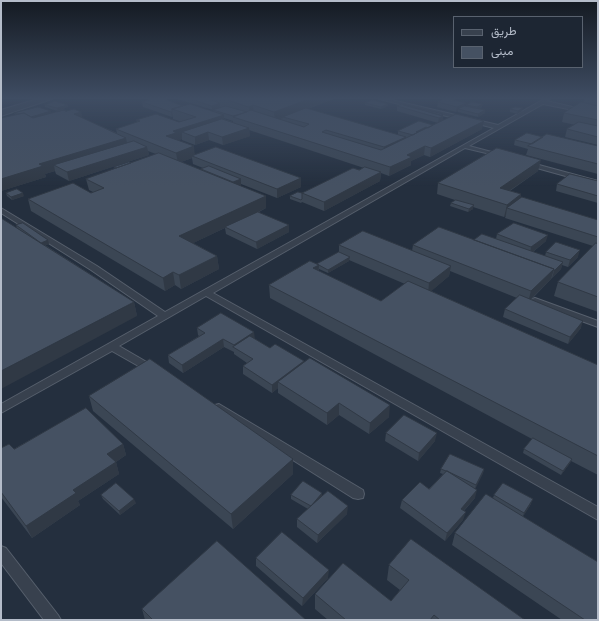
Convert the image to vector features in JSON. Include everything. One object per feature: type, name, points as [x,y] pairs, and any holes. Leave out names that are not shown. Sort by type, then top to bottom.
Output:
[{"type":"lane","points":[[1,409],[113,347],[205,292],[496,128]]},
{"type":"lane","points":[[463,146],[508,158]]},
{"type":"lane","points":[[523,162],[598,183]]},
{"type":"lane","points":[[1,210],[94,268],[165,316]]},
{"type":"lane","points":[[205,292],[598,514]]},
{"type":"lane","points":[[535,301],[598,324]]},
{"type":"lane","points":[[113,347],[162,375]]},
{"type":"lane","points":[[210,402],[358,494]]},
{"type":"lane","points":[[1,552],[53,620]]},
{"type":"building","points":[[1,128],[104,128],[126,138],[39,164],[43,166],[1,179]]},
{"type":"building","points":[[183,128],[173,131],[176,133],[166,136],[194,146],[176,153],[116,129]]},
{"type":"building","points":[[194,128],[249,128],[222,137],[208,132],[195,137],[182,132]]},
{"type":"building","points":[[267,128],[375,128],[406,137],[384,147],[326,130],[322,132],[381,150],[427,128],[470,128],[431,148],[425,146],[407,155],[412,157],[390,167]]},
{"type":"building","points":[[404,128],[424,128],[413,135],[398,131]]},
{"type":"building","points":[[598,128],[598,137],[567,129]]},
{"type":"building","points":[[527,133],[543,137],[532,144],[515,140]]},
{"type":"building","points":[[547,134],[598,146],[598,164],[528,146]]},
{"type":"building","points":[[134,141],[147,147],[67,172],[54,165]]},
{"type":"building","points":[[216,147],[301,178],[277,189],[192,156]]},
{"type":"building","points":[[497,148],[541,160],[500,188],[521,194],[507,205],[438,183]]},
{"type":"building","points":[[159,153],[266,196],[179,236],[217,256],[179,275],[173,272],[163,278],[28,199],[73,183],[91,193],[104,188],[86,179]]},
{"type":"building","points":[[129,162],[131,163],[116,168],[114,167]]},
{"type":"building","points":[[209,166],[241,179],[233,182],[201,169]]},
{"type":"building","points":[[365,167],[381,172],[324,202],[302,193],[353,168],[359,170]]},
{"type":"building","points":[[570,174],[598,181],[598,196],[557,184]]},
{"type":"building","points":[[17,189],[23,193],[11,197],[6,193]]},
{"type":"building","points":[[298,192],[302,193],[301,200],[290,196]]},
{"type":"building","points":[[522,197],[598,220],[598,237],[507,208]]},
{"type":"building","points":[[456,200],[474,205],[469,209],[451,203]]},
{"type":"building","points":[[258,212],[289,225],[256,242],[225,227]]},
{"type":"building","points":[[1,218],[134,302],[1,371]]},
{"type":"building","points":[[23,223],[48,240],[41,243],[16,225]]},
{"type":"building","points":[[514,223],[548,235],[531,247],[497,234]]},
{"type":"building","points":[[439,227],[554,269],[531,291],[413,245]]},
{"type":"building","points":[[363,231],[451,266],[429,283],[339,245]]},
{"type":"building","points":[[482,234],[563,262],[554,271],[554,269],[474,240]]},
{"type":"building","points":[[556,242],[580,250],[570,260],[546,252]]},
{"type":"building","points":[[596,243],[598,244],[598,297],[558,282]]},
{"type":"building","points":[[339,252],[350,257],[328,270],[317,264]]},
{"type":"building","points":[[310,261],[319,265],[313,268],[381,301],[408,281],[598,365],[598,456],[269,285]]},
{"type":"building","points":[[520,295],[583,321],[570,337],[505,309]]},
{"type":"building","points":[[221,313],[254,332],[234,345],[223,339],[182,365],[168,355],[205,333],[197,328]]},
{"type":"building","points":[[250,336],[270,348],[275,344],[304,361],[272,385],[243,366],[253,359],[233,347]]},
{"type":"building","points":[[310,358],[390,405],[370,423],[339,403],[327,413],[278,382]]},
{"type":"building","points":[[150,359],[293,459],[231,514],[89,396]]},
{"type":"building","points":[[86,408],[123,444],[107,454],[116,462],[73,490],[76,493],[26,526],[1,492],[1,448],[9,444],[14,449]]},
{"type":"building","points":[[404,415],[437,433],[419,453],[386,433]]},
{"type":"building","points":[[533,438],[572,459],[563,471],[524,449]]},
{"type":"building","points":[[450,454],[484,469],[476,485],[441,469]]},
{"type":"building","points":[[447,471],[477,490],[461,509],[466,512],[447,533],[402,500],[420,482],[429,489]]},
{"type":"building","points":[[303,481],[322,493],[311,506],[291,495]]},
{"type":"building","points":[[116,483],[134,499],[119,511],[101,495]]},
{"type":"building","points":[[503,483],[533,499],[524,513],[494,495]]},
{"type":"building","points":[[328,491],[348,506],[318,535],[297,519]]},
{"type":"building","points":[[486,494],[598,562],[598,620],[585,620],[455,533]]},
{"type":"building","points":[[282,532],[329,570],[303,598],[256,558]]},
{"type":"building","points":[[411,539],[525,620],[440,620],[434,615],[430,620],[346,620],[315,594],[343,563],[391,601],[409,580],[389,565]]},
{"type":"building","points":[[217,541],[306,620],[153,620],[142,609]]}]
